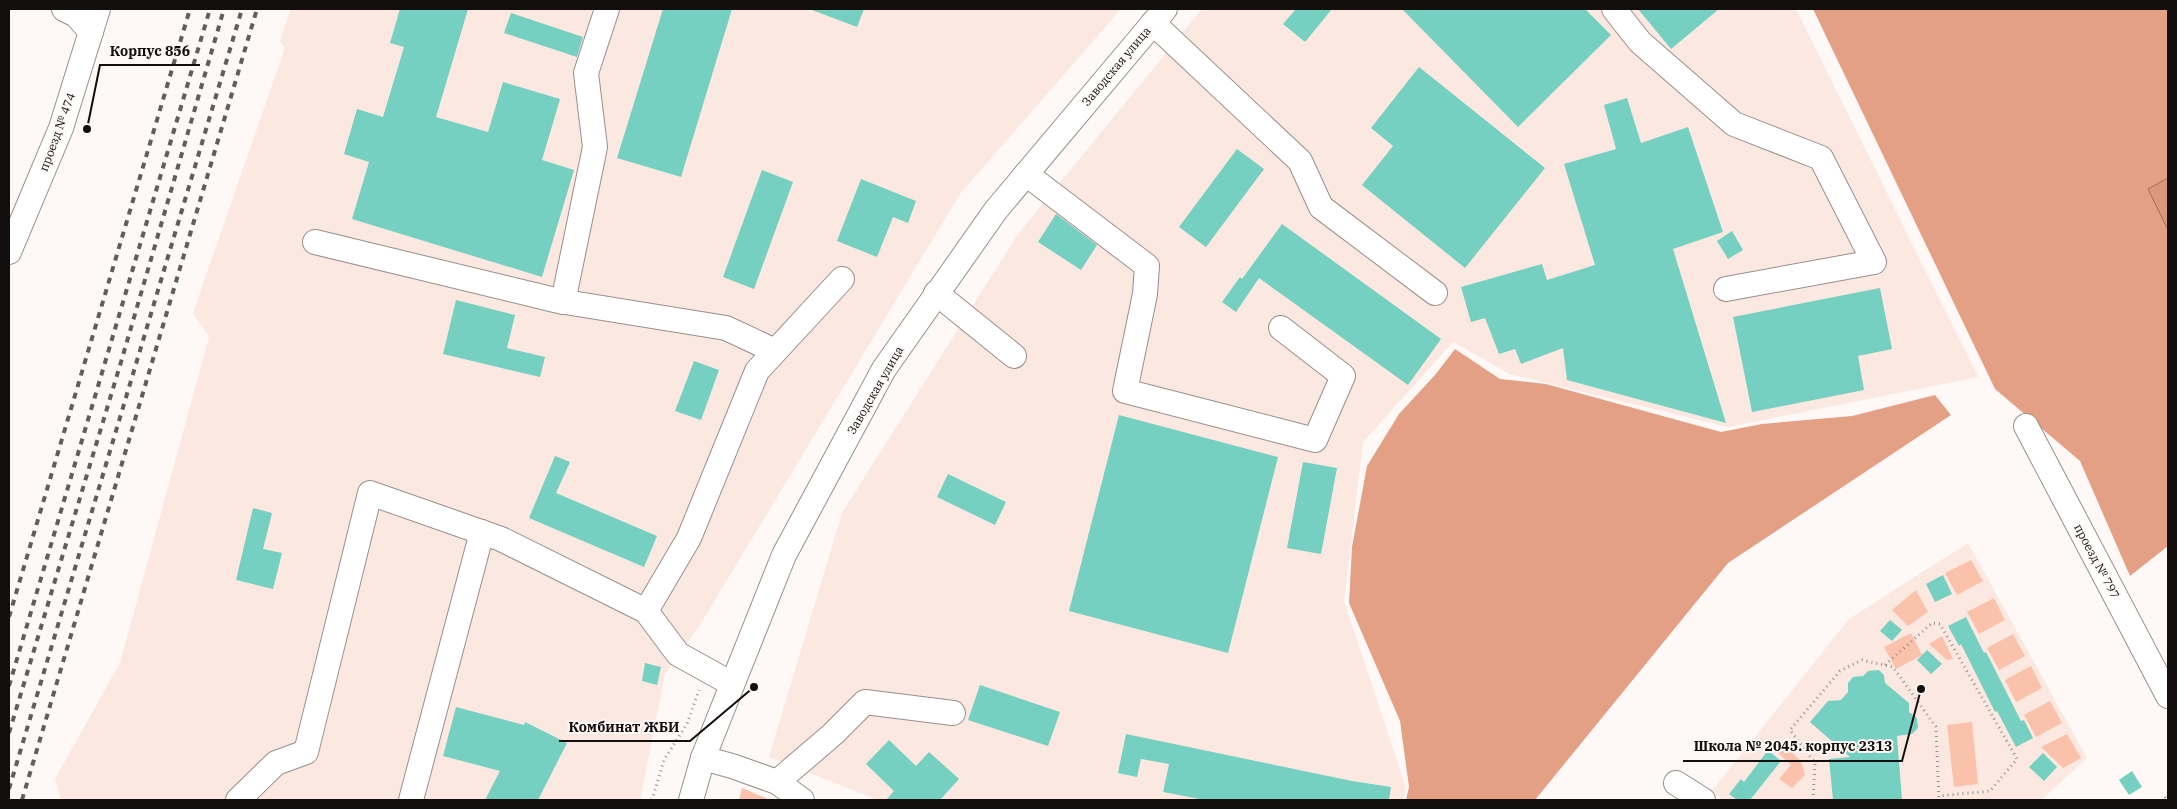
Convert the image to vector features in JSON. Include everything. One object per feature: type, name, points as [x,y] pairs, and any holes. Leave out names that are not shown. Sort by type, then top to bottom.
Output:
[{"type":"street","points":[[64,9],[76,14],[91,32]]},
{"type":"street","name":"проезд № 474","points":[[9,252],[60,128],[98,9]]},
{"type":"street","points":[[563,302],[596,147],[586,72],[607,9]]},
{"type":"street","points":[[1614,9],[1640,42],[1734,124],[1821,158],[1874,262],[1726,289]]},
{"type":"street","points":[[1159,16],[1300,161],[1321,207],[1435,293]]},
{"type":"street","name":"Заводская улица","points":[[691,800],[703,758],[784,555],[884,369],[996,210],[1159,16]]},
{"type":"street","points":[[1026,174],[1147,266],[1145,294],[1125,391],[1315,440],[1343,376],[1280,328]]},
{"type":"street","points":[[316,242],[563,302],[726,328],[775,351]]},
{"type":"street","points":[[646,611],[689,538],[757,371],[842,279]]},
{"type":"street","points":[[936,293],[1014,356]]},
{"type":"street","name":"проезд № 797","points":[[2026,426],[2168,696]]},
{"type":"street","points":[[238,800],[276,763],[306,752],[370,493],[501,539],[646,611],[678,654],[732,684]]},
{"type":"street","points":[[411,800],[482,532]]},
{"type":"street","points":[[776,782],[833,734],[865,702],[953,713]]},
{"type":"street","points":[[703,758],[776,782],[802,800]]},
{"type":"street","points":[[1676,783],[1703,800]]},
{"type":"path","points":[[1813,800],[1815,762],[1790,730],[1840,671],[1862,660],[1894,668],[1936,727],[1939,798],[1990,791],[2017,759],[1940,624],[1932,623],[1885,665]]},
{"type":"path","points":[[652,800],[664,760],[687,724],[699,690]]},
{"type":"shaded area","points":[[291,9],[1121,9],[960,194],[698,628],[665,674],[640,800],[61,800],[55,779],[120,663],[209,337],[193,313],[285,48],[280,41]]},
{"type":"shaded area","points":[[1202,9],[1796,9],[1978,377],[1728,427],[1510,374],[1453,342],[1363,442],[1344,601],[1406,788],[1403,800],[878,800],[769,757],[842,513],[1018,234]]},
{"type":"shaded area","points":[[1813,9],[2168,9],[2168,546],[2130,576],[2080,461],[1995,389]]},
{"type":"shaded area","points":[[2168,178],[2168,230],[2148,189]]},
{"type":"shaded area","points":[[1455,349],[1500,379],[1546,384],[1721,432],[1762,424],[1852,416],[1935,395],[1951,415],[1728,563],[1535,800],[1406,800],[1409,787],[1400,721],[1349,603],[1352,547],[1367,466],[1399,414],[1435,375]]},
{"type":"shaded area","points":[[1968,543],[2087,758],[2041,800],[1724,800],[1711,792],[1849,619]]},
{"type":"shaded area","points":[[1971,560],[1983,581],[1957,595],[1945,573]]},
{"type":"shaded area","points":[[1916,590],[1928,612],[1908,626],[1892,610]]},
{"type":"shaded area","points":[[1994,598],[2005,620],[1979,634],[1967,612]]},
{"type":"shaded area","points":[[1911,633],[1922,655],[1896,669],[1884,647]]},
{"type":"shaded area","points":[[2013,634],[2025,656],[1999,670],[1987,648]]},
{"type":"shaded area","points":[[1942,636],[1953,659],[1947,660],[1929,644]]},
{"type":"shaded area","points":[[2031,666],[2042,688],[2016,702],[2005,680]]},
{"type":"shaded area","points":[[2050,701],[2062,723],[2036,737],[2024,715]]},
{"type":"shaded area","points":[[1972,722],[1978,784],[1954,787],[1947,725]]},
{"type":"shaded area","points":[[2067,734],[2081,758],[2063,768],[2041,747]]},
{"type":"shaded area","points":[[1776,738],[1801,761],[1805,775],[1792,788],[1779,779],[1791,765],[1770,745]]},
{"type":"shaded area","points":[[742,788],[768,799],[770,800],[739,800]]},
{"type":"building","points":[[400,9],[468,9],[436,117],[488,132],[503,82],[560,99],[542,160],[574,170],[542,277],[352,219],[369,162],[344,154],[357,109],[383,117],[404,47],[390,43]]},
{"type":"building","points":[[663,9],[732,9],[681,177],[617,158]]},
{"type":"building","points":[[812,9],[864,9],[857,27]]},
{"type":"building","points":[[1296,9],[1332,9],[1305,42],[1283,24]]},
{"type":"building","points":[[1402,9],[1585,9],[1611,35],[1518,127]]},
{"type":"building","points":[[1638,9],[1719,9],[1671,49]]},
{"type":"building","points":[[511,13],[583,37],[577,57],[504,33]]},
{"type":"building","points":[[1419,67],[1545,168],[1465,268],[1362,185],[1393,146],[1371,128]]},
{"type":"building","points":[[1627,98],[1641,143],[1688,127],[1723,232],[1673,249],[1726,423],[1567,380],[1563,348],[1521,364],[1515,349],[1499,354],[1485,318],[1471,322],[1461,287],[1542,264],[1547,280],[1595,265],[1564,164],[1616,149],[1604,105]]},
{"type":"building","points":[[1237,149],[1264,169],[1206,247],[1179,227]]},
{"type":"building","points":[[762,170],[793,182],[754,289],[723,277]]},
{"type":"building","points":[[861,179],[916,201],[908,223],[893,217],[877,257],[837,241]]},
{"type":"building","points":[[1056,214],[1097,245],[1081,270],[1038,242]]},
{"type":"building","points":[[1282,224],[1441,339],[1408,385],[1259,278],[1236,312],[1222,302],[1240,277],[1242,279]]},
{"type":"building","points":[[1732,231],[1743,250],[1728,259],[1717,241]]},
{"type":"building","points":[[1880,288],[1892,349],[1858,356],[1864,390],[1752,412],[1733,317]]},
{"type":"building","points":[[456,300],[515,315],[507,348],[545,357],[540,377],[443,354]]},
{"type":"building","points":[[694,361],[719,370],[701,420],[675,411]]},
{"type":"building","points":[[1119,415],[1278,457],[1228,653],[1069,611]]},
{"type":"building","points":[[555,456],[570,462],[556,493],[657,536],[644,567],[529,518]]},
{"type":"building","points":[[1303,462],[1337,468],[1321,554],[1287,548]]},
{"type":"building","points":[[948,474],[1006,502],[995,525],[937,497]]},
{"type":"building","points":[[253,508],[272,513],[263,549],[282,553],[273,589],[236,580]]},
{"type":"building","points":[[1943,575],[1952,594],[1935,602],[1926,584]]},
{"type":"building","points":[[1966,617],[2021,721],[2024,720],[2033,738],[2016,747],[1997,711],[1995,712],[1961,644],[1959,646],[1948,626]]},
{"type":"building","points":[[1890,620],[1902,630],[1892,641],[1880,631]]},
{"type":"building","points":[[1927,650],[1942,664],[1931,674],[1917,660]]},
{"type":"building","points":[[645,663],[661,667],[657,685],[642,681]]},
{"type":"building","points":[[1879,670],[1884,675],[1885,683],[1909,703],[1909,712],[1917,718],[1918,728],[1912,734],[1897,736],[1902,800],[1833,800],[1829,759],[1850,757],[1810,722],[1828,701],[1841,700],[1848,692],[1848,683],[1853,677],[1863,676],[1868,671]]},
{"type":"building","points":[[980,685],[1060,712],[1048,746],[968,720]]},
{"type":"building","points":[[456,707],[524,725],[525,722],[567,743],[538,800],[485,800],[500,771],[443,756]]},
{"type":"building","points":[[1126,734],[1352,781],[1391,787],[1389,800],[1205,800],[1163,792],[1169,764],[1141,759],[1137,777],[1118,773]]},
{"type":"building","points":[[889,740],[916,766],[929,752],[959,779],[940,800],[886,800],[894,791],[866,764]]},
{"type":"building","points":[[1768,750],[1781,761],[1750,800],[1737,800],[1729,794],[1741,779],[1744,782]]},
{"type":"building","points":[[2043,753],[2057,767],[2044,781],[2029,767]]},
{"type":"building","points":[[2132,771],[2142,787],[2129,795],[2119,780]]},
{"type":"railway","points":[[9,617],[190,9]]},
{"type":"railway","points":[[9,686],[210,9]]},
{"type":"railway","points":[[9,733],[121,362],[224,9]]},
{"type":"railway","points":[[9,789],[242,9]]},
{"type":"railway","points":[[22,800],[257,9]]},
{"type":"place","name":"Корпус 856","points":[[87,129]]},
{"type":"place","name":"Комбинат ЖБИ","points":[[754,687]]},
{"type":"place","name":"Школа № 2045. корпус 2313","points":[[1921,689]]}]
